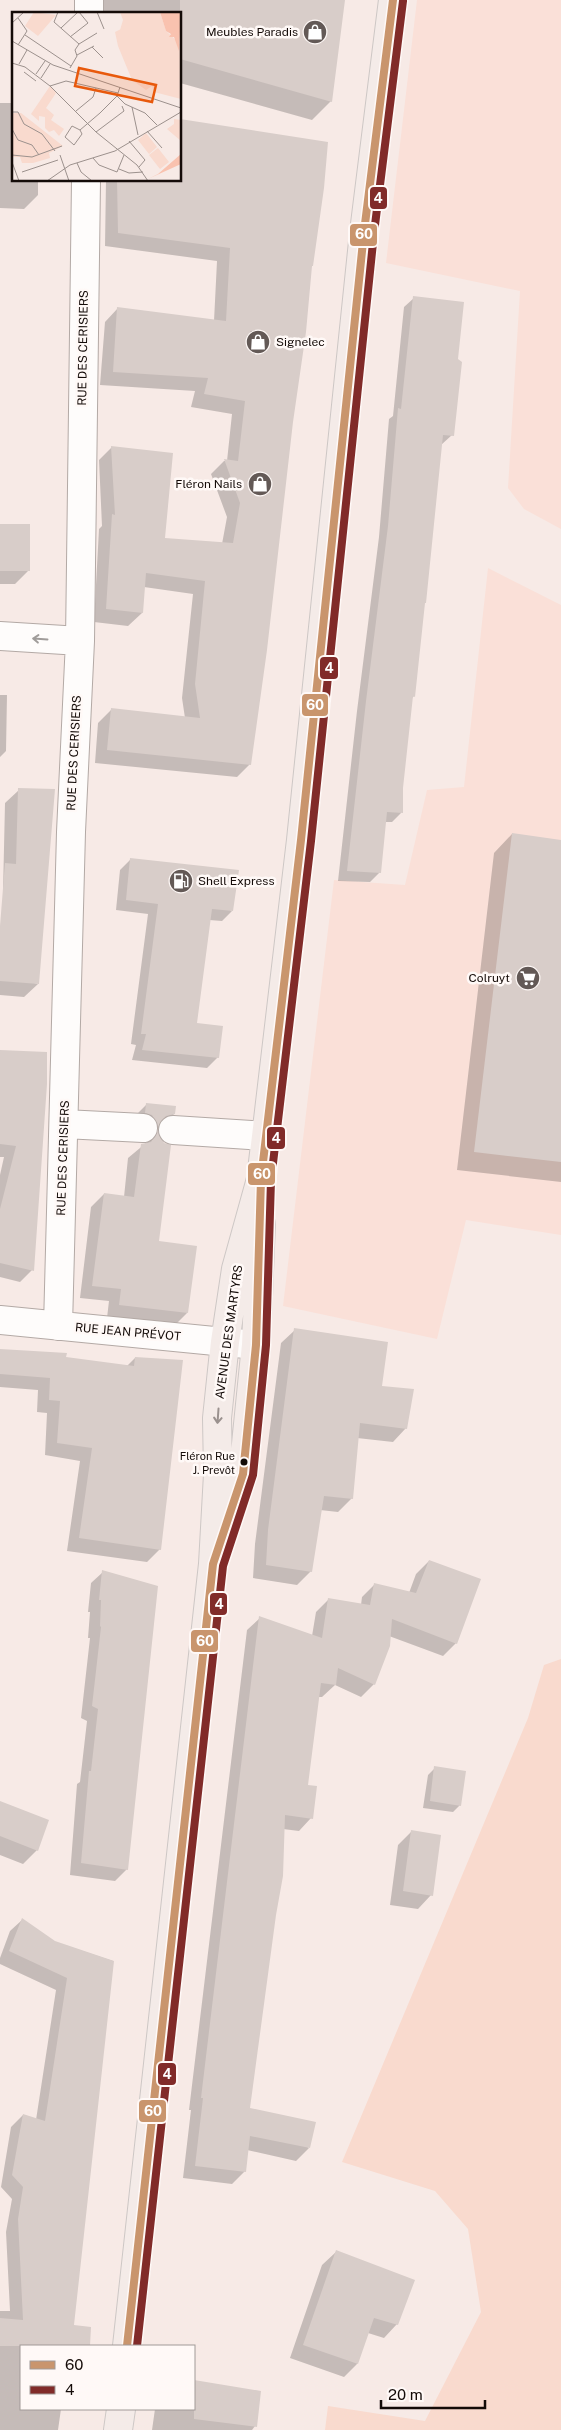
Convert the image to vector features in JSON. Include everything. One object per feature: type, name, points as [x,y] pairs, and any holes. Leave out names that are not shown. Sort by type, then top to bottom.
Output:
[{"type":"main road","name":"AVENUE DES MARTYRS","points":[[213,1564],[243,1474],[256,1345],[262,1184],[266,1136],[302,830],[363,241],[393,0]]},
{"type":"main road","name":"AVENUE DES MARTYRS","points":[[128,2345],[213,1564],[218,1474],[217,1418],[225,1342],[236,1268],[262,1184]]},
{"type":"main road","points":[[118,2430],[121,2410]]},
{"type":"street","name":"RUE DES CERISIERS","points":[[58,1326],[71,839],[80,641],[86,181]]},
{"type":"street","points":[[0,636],[80,641]]},
{"type":"street","points":[[64,1124],[143,1128]]},
{"type":"street","points":[[173,1130],[266,1136]]},
{"type":"street","name":"RUE JEAN PRÉVOT","points":[[0,1320],[256,1345]]},
{"type":"shaded area","points":[[417,0],[561,0],[561,529],[524,509],[508,488],[520,291],[386,263]]},
{"type":"shaded area","points":[[488,568],[561,605],[561,1235],[466,1220],[437,1339],[283,1306],[334,880],[405,885],[427,790],[464,787]]},
{"type":"shaded area","points":[[561,1659],[561,2430],[325,2430],[328,2406],[425,2421],[481,2312],[468,2229],[435,2191],[342,2162],[528,1718],[544,1665]]},
{"type":"building","points":[[180,0],[345,0],[332,102],[181,59]]},
{"type":"building","points":[[181,119],[328,142],[324,188],[312,266],[306,332],[293,422],[267,650],[251,765],[107,750],[111,708],[200,718],[195,684],[205,581],[146,573],[143,613],[106,609],[112,514],[115,515],[111,446],[173,453],[165,538],[233,543],[240,503],[224,459],[238,461],[245,401],[204,394],[208,378],[113,372],[117,307],[226,321],[230,248],[118,233],[117,181],[181,181]]},
{"type":"building","points":[[413,296],[464,302],[458,359],[462,362],[454,436],[443,435],[426,603],[403,788],[403,813],[387,812],[381,873],[347,871],[388,526],[398,408],[401,409]]},
{"type":"building","points":[[0,524],[30,524],[30,571],[0,571]]},
{"type":"building","points":[[18,788],[55,789],[39,984],[0,981],[0,926],[5,863],[16,864]]},
{"type":"building","name":"Colruyt","points":[[512,833],[561,840],[561,1162],[474,1152]]},
{"type":"building","points":[[130,858],[239,870],[233,911],[212,909],[197,1023],[223,1026],[219,1058],[142,1050],[146,1034],[141,1034],[158,904],[126,900]]},
{"type":"building","points":[[0,1050],[47,1052],[47,1084],[34,1271],[0,1263],[0,1209],[16,1146],[0,1144]]},
{"type":"building","points":[[146,1103],[176,1106],[175,1114],[166,1116],[158,1127],[152,1115],[145,1113]]},
{"type":"building","points":[[158,1131],[164,1143],[171,1145],[159,1241],[197,1246],[188,1313],[119,1305],[121,1289],[92,1286],[104,1193],[134,1197],[141,1144],[151,1142]]},
{"type":"building","points":[[294,1328],[388,1342],[382,1386],[414,1389],[407,1429],[360,1423],[353,1499],[324,1496],[312,1572],[266,1565],[268,1530]]},
{"type":"building","points":[[0,1349],[67,1353],[66,1357],[134,1366],[135,1357],[183,1360],[161,1550],[79,1538],[92,1448],[57,1443],[60,1401],[49,1400],[50,1378],[0,1374]]},
{"type":"building","points":[[429,1560],[481,1579],[457,1644],[392,1619],[390,1646],[375,1685],[338,1668],[336,1685],[321,1683],[308,1785],[317,1786],[313,1819],[285,1815],[283,1876],[250,2108],[316,2122],[310,2148],[250,2136],[246,2172],[195,2166],[203,2098],[201,2098],[259,1616],[322,1638],[328,1598],[370,1605],[374,1583],[416,1593]]},
{"type":"building","points":[[102,1570],[158,1586],[128,1870],[81,1863],[89,1771],[91,1771],[98,1709],[92,1706],[101,1627],[101,1600],[99,1600]]},
{"type":"building","points":[[434,1766],[466,1771],[461,1806],[430,1801]]},
{"type":"building","points":[[0,1801],[49,1820],[38,1851],[0,1836]]},
{"type":"building","points":[[411,1830],[441,1835],[433,1896],[403,1891]]},
{"type":"building","points":[[22,1918],[55,1941],[114,1961],[74,2325],[91,2327],[90,2345],[0,2346],[0,2318],[23,2320],[18,2219],[23,2187],[12,2175],[23,2114],[45,2121],[67,1978],[9,1951]]},
{"type":"building","points":[[336,2250],[415,2280],[398,2325],[374,2318],[358,2364],[303,2345]]},
{"type":"building","points":[[195,2380],[261,2391],[257,2427],[194,2419]]},
{"type":"transit line","name":"60","points":[[127,2345],[213,1564],[243,1474],[256,1345],[261,1179],[301,840],[364,232],[393,0]]},
{"type":"transit line","name":"4","points":[[137,2345],[223,1566],[253,1475],[266,1345],[271,1180],[311,841],[374,233],[403,1]]},
{"type":"place","name":"Meubles Paradis","points":[[315,32]]},
{"type":"place","name":"Signelec","points":[[258,342]]},
{"type":"place","name":"Fléron Nails","points":[[260,484]]},
{"type":"place","name":"Shell Express","points":[[181,881]]},
{"type":"place","name":"Colruyt","points":[[528,978]]},
{"type":"place","name":"Fléron Rue J. Prevôt","points":[[244,1462]]}]
